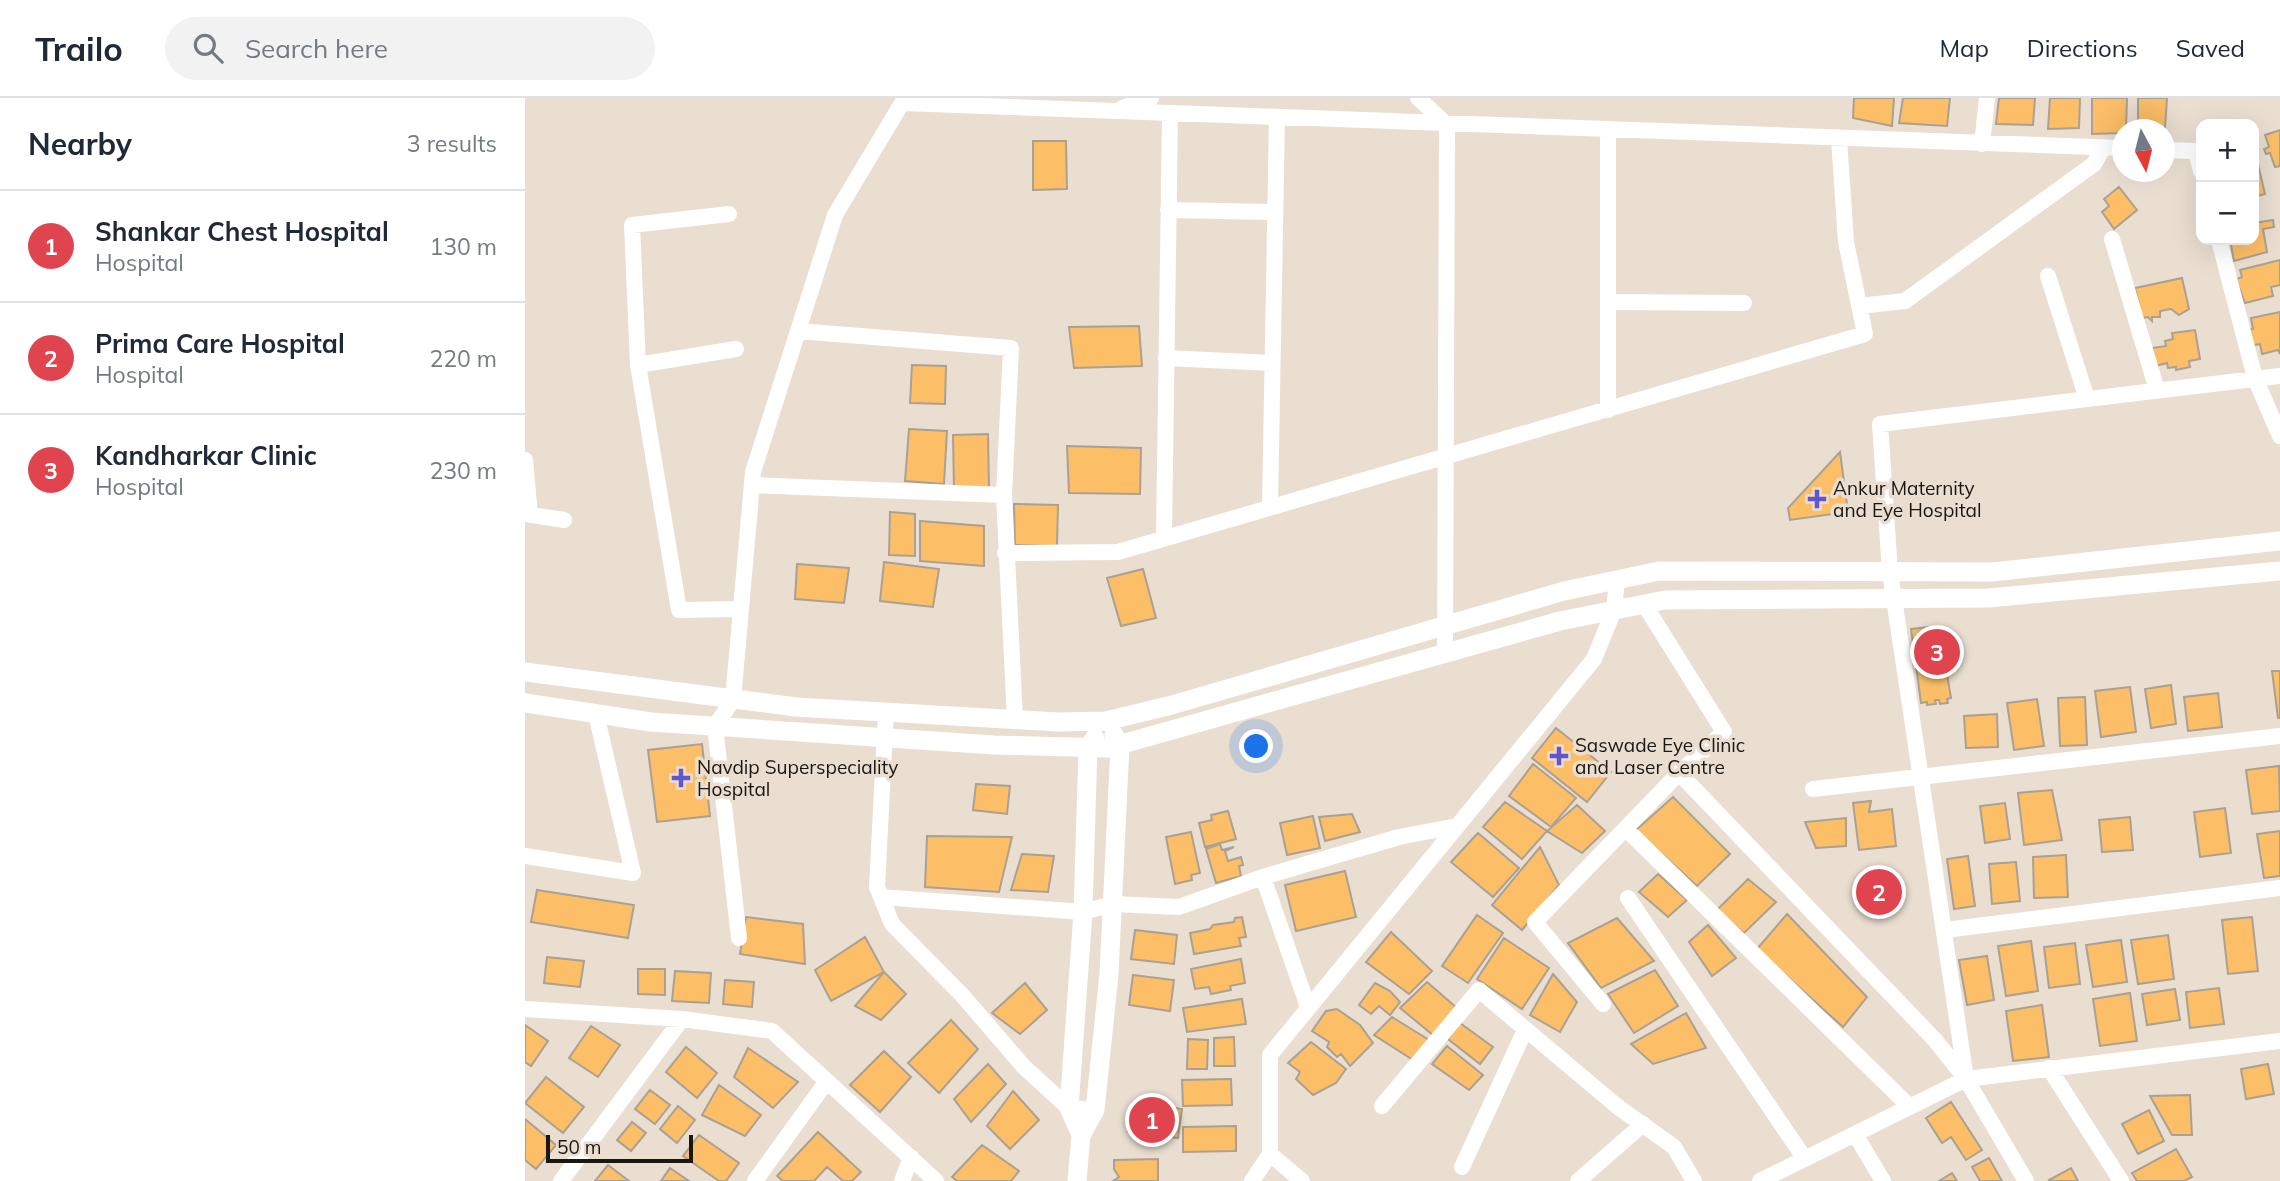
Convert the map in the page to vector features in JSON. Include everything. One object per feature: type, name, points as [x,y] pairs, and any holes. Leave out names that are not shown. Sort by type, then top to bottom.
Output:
[{"type":"street","points":[[1114,111],[1151,98]]},
{"type":"street","points":[[1418,98],[1447,125],[1445,653]]},
{"type":"street","points":[[1982,144],[1987,98]]},
{"type":"street","points":[[739,938],[715,726],[733,700],[753,472],[835,215],[904,101],[1608,132],[2112,148]]},
{"type":"street","points":[[1164,537],[1170,114]]},
{"type":"street","points":[[1270,506],[1277,118]]},
{"type":"street","points":[[1608,132],[1608,410]]},
{"type":"street","points":[[1005,553],[1118,552],[1865,334],[1846,242],[1839,139]]},
{"type":"street","points":[[1859,306],[1905,301],[2094,164],[2103,148]]},
{"type":"street","points":[[2175,150],[2196,151]]},
{"type":"street","points":[[1168,210],[1275,212]]},
{"type":"street","points":[[729,214],[632,225],[638,365],[679,610],[741,609]]},
{"type":"street","points":[[2112,239],[2157,390]]},
{"type":"street","points":[[2220,245],[2255,379],[2280,436]]},
{"type":"street","points":[[2048,276],[2087,398]]},
{"type":"street","points":[[1608,302],[1744,303]]},
{"type":"street","points":[[798,331],[1011,348],[1004,495],[1015,719]]},
{"type":"street","points":[[638,365],[736,349]]},
{"type":"street","points":[[1166,358],[1272,363]]},
{"type":"street","points":[[1966,1079],[1890,572],[1880,424],[2280,376]]},
{"type":"street","points":[[525,460],[528,515],[564,520]]},
{"type":"street","points":[[752,485],[1004,495]]},
{"type":"street","points":[[525,673],[733,700],[886,712],[1106,721],[1185,702],[1564,591],[1659,571],[1992,572],[2280,541]]},
{"type":"street","points":[[525,703],[652,722],[885,738],[1089,747],[1120,745],[1560,621],[1665,600],[1989,598],[2280,570]]},
{"type":"street","points":[[1252,1181],[1270,1154],[1270,1055],[1594,659],[1614,610],[1617,580]]},
{"type":"street","points":[[1603,1004],[1535,922],[1679,773],[1724,732],[1644,604]]},
{"type":"street","points":[[886,712],[877,887],[892,924],[963,995],[1024,1067],[1069,1108],[1081,1135]]},
{"type":"street","points":[[525,856],[633,873],[596,714]]},
{"type":"street","points":[[1077,1181],[1081,1135],[1094,1110],[1109,974],[1120,745],[1106,721]]},
{"type":"street","points":[[1069,1108],[1083,912],[1089,747],[1106,721]]},
{"type":"street","points":[[1813,789],[2280,736]]},
{"type":"street","points":[[1679,773],[1935,1040],[1966,1079],[2026,1181]]},
{"type":"street","points":[[881,897],[1083,912],[1113,904],[1179,907],[1263,877],[1399,837],[1457,826]]},
{"type":"street","points":[[1626,829],[1910,1107]]},
{"type":"street","points":[[1263,877],[1308,1007]]},
{"type":"street","points":[[1945,930],[2280,888]]},
{"type":"street","points":[[1627,898],[1805,1159]]},
{"type":"street","points":[[1382,1107],[1479,990],[1525,1030],[1674,1147],[1694,1181]]},
{"type":"street","points":[[525,1009],[682,1019],[772,1031],[936,1181]]},
{"type":"street","points":[[561,1181],[682,1019]]},
{"type":"street","points":[[1462,1167],[1525,1030]]},
{"type":"street","points":[[1760,1181],[1966,1079],[2280,1041]]},
{"type":"street","points":[[2049,1068],[2121,1181]]},
{"type":"street","points":[[755,1181],[827,1081]]},
{"type":"street","points":[[1069,1108],[1094,1110]]},
{"type":"street","points":[[1578,1181],[1643,1124]]},
{"type":"street","points":[[1854,1134],[1883,1181]]},
{"type":"street","points":[[1270,1154],[1302,1181]]},
{"type":"street","points":[[902,1181],[911,1157]]},
{"type":"building","points":[[1854,98],[1894,98],[1892,126],[1853,118]]},
{"type":"building","points":[[1903,98],[1950,98],[1947,126],[1899,123]]},
{"type":"building","points":[[1999,98],[2035,98],[2033,125],[1996,124]]},
{"type":"building","points":[[2050,98],[2080,98],[2079,128],[2048,129]]},
{"type":"building","points":[[2092,98],[2127,98],[2126,119],[2112,119],[2112,133],[2092,134]]},
{"type":"building","points":[[2138,98],[2167,98],[2166,119],[2138,119]]},
{"type":"building","points":[[2280,130],[2280,166],[2275,167],[2270,153],[2266,154],[2264,149],[2269,147],[2265,135]]},
{"type":"building","points":[[1033,141],[1066,141],[1067,189],[1033,190]]},
{"type":"building","points":[[2259,168],[2265,194],[2259,196]]},
{"type":"building","points":[[2119,187],[2137,210],[2114,229],[2102,212],[2109,206],[2104,199]]},
{"type":"building","points":[[2273,220],[2274,227],[2263,229],[2267,252],[2234,261],[2231,245],[2259,245],[2259,222]]},
{"type":"building","points":[[2280,260],[2280,285],[2271,287],[2273,296],[2245,303],[2236,279],[2242,277],[2240,270]]},
{"type":"building","points":[[2182,278],[2189,309],[2179,315],[2171,309],[2160,311],[2160,317],[2152,317],[2152,321],[2148,317],[2142,318],[2135,288]]},
{"type":"building","points":[[2280,312],[2280,354],[2278,350],[2262,354],[2260,344],[2250,346],[2246,330],[2253,329],[2251,318]]},
{"type":"building","points":[[1139,326],[1142,366],[1074,368],[1069,327]]},
{"type":"building","points":[[2195,330],[2200,359],[2189,361],[2190,367],[2176,370],[2176,367],[2168,368],[2167,363],[2155,366],[2152,348],[2166,346],[2165,341],[2173,339],[2172,333]]},
{"type":"building","points":[[912,365],[946,366],[945,404],[910,403]]},
{"type":"building","points":[[909,429],[947,431],[944,484],[905,481]]},
{"type":"building","points":[[988,434],[989,489],[954,489],[953,435]]},
{"type":"building","points":[[1067,446],[1141,448],[1140,494],[1069,493]]},
{"type":"building","points":[[1840,452],[1848,512],[1790,520],[1788,508]]},
{"type":"building","points":[[1014,504],[1058,505],[1057,546],[1015,545]]},
{"type":"building","points":[[890,512],[915,514],[915,556],[889,555]]},
{"type":"building","points":[[920,521],[984,526],[984,566],[920,561]]},
{"type":"building","points":[[884,562],[939,569],[933,607],[880,601]]},
{"type":"building","points":[[797,564],[849,568],[844,603],[795,599]]},
{"type":"building","points":[[1143,569],[1156,618],[1121,626],[1107,578]]},
{"type":"building","points":[[1939,626],[1951,698],[1947,699],[1948,703],[1940,704],[1939,700],[1935,700],[1936,704],[1927,705],[1927,702],[1921,703],[1911,629]]},
{"type":"building","points":[[2272,671],[2280,671],[2280,718],[2278,718]]},
{"type":"building","points":[[2171,685],[2176,724],[2151,728],[2145,689]]},
{"type":"building","points":[[2130,687],[2136,732],[2101,737],[2095,691]]},
{"type":"building","points":[[2218,693],[2222,727],[2188,731],[2184,697]]},
{"type":"building","points":[[2085,697],[2087,745],[2060,746],[2058,698]]},
{"type":"building","points":[[2037,699],[2044,746],[2014,750],[2007,703]]},
{"type":"building","points":[[1997,714],[1998,747],[1966,748],[1964,716]]},
{"type":"building","points":[[1556,728],[1611,772],[1587,802],[1532,758]]},
{"type":"building","points":[[702,744],[710,816],[657,822],[648,750]]},
{"type":"building","points":[[1533,764],[1576,798],[1551,827],[1509,796]]},
{"type":"building","points":[[2279,766],[2280,811],[2252,814],[2246,770]]},
{"type":"building","points":[[976,784],[1010,786],[1007,814],[973,810]]},
{"type":"building","points":[[2052,790],[2062,840],[2024,845],[2018,793]]},
{"type":"building","points":[[1673,797],[1730,854],[1697,886],[1636,830]]},
{"type":"building","points":[[1871,801],[1869,812],[1892,809],[1896,846],[1859,850],[1853,803]]},
{"type":"building","points":[[1505,802],[1547,831],[1522,859],[1483,827]]},
{"type":"building","points":[[2005,803],[2010,839],[1985,843],[1980,806]]},
{"type":"building","points":[[1577,805],[1605,831],[1582,853],[1547,831]]},
{"type":"building","points":[[2225,808],[2231,853],[2200,857],[2194,812]]},
{"type":"building","points":[[1228,811],[1236,839],[1205,847],[1199,823],[1212,820],[1211,815]]},
{"type":"building","points":[[1352,814],[1360,832],[1325,841],[1319,817]]},
{"type":"building","points":[[1313,816],[1320,848],[1287,855],[1280,823]]},
{"type":"building","points":[[2130,817],[2133,850],[2102,852],[2099,820]]},
{"type":"building","points":[[1846,818],[1846,846],[1816,848],[1805,822]]},
{"type":"building","points":[[2280,831],[2280,876],[2264,878],[2257,834]]},
{"type":"building","points":[[1191,832],[1200,873],[1191,875],[1192,880],[1175,884],[1166,837]]},
{"type":"building","points":[[1478,833],[1519,868],[1493,897],[1451,862]]},
{"type":"building","points":[[927,836],[1012,837],[999,892],[925,887]]},
{"type":"building","points":[[1220,844],[1222,850],[1234,847],[1225,851],[1228,861],[1241,857],[1243,865],[1239,866],[1241,876],[1216,883],[1206,849]]},
{"type":"building","points":[[1540,847],[1559,885],[1522,930],[1492,905]]},
{"type":"building","points":[[1022,854],[1054,856],[1048,892],[1011,890]]},
{"type":"building","points":[[2066,855],[2068,897],[2034,898],[2033,857]]},
{"type":"building","points":[[1968,856],[1975,906],[1954,909],[1947,859]]},
{"type":"building","points":[[2016,862],[2020,901],[1992,904],[1989,864]]},
{"type":"building","points":[[1345,871],[1356,917],[1296,931],[1285,885]]},
{"type":"building","points":[[1658,874],[1687,900],[1668,917],[1639,892]]},
{"type":"building","points":[[1748,879],[1776,902],[1744,933],[1716,911]]},
{"type":"building","points":[[537,890],[634,905],[628,938],[531,922]]},
{"type":"building","points":[[1787,914],[1867,997],[1843,1027],[1757,949]]},
{"type":"building","points":[[1477,915],[1503,933],[1468,983],[1442,966]]},
{"type":"building","points":[[746,917],[803,924],[805,964],[740,954]]},
{"type":"building","points":[[1242,917],[1246,937],[1239,938],[1241,946],[1194,954],[1190,933],[1210,929],[1213,925],[1234,922],[1235,918]]},
{"type":"building","points":[[2252,917],[2258,971],[2228,974],[2222,920]]},
{"type":"building","points":[[1617,918],[1654,961],[1601,988],[1568,943]]},
{"type":"building","points":[[1708,925],[1736,958],[1712,976],[1689,942]]},
{"type":"building","points":[[1135,930],[1177,935],[1174,964],[1131,959]]},
{"type":"building","points":[[1391,932],[1432,971],[1409,994],[1366,962]]},
{"type":"building","points":[[2168,935],[2174,979],[2138,984],[2131,940]]},
{"type":"building","points":[[865,937],[884,972],[831,1001],[815,970]]},
{"type":"building","points":[[1504,938],[1549,968],[1522,1009],[1477,979]]},
{"type":"building","points":[[2121,940],[2127,982],[2093,987],[2086,945]]},
{"type":"building","points":[[2031,941],[2038,991],[2006,996],[1998,946]]},
{"type":"building","points":[[2075,943],[2080,984],[2049,988],[2044,947]]},
{"type":"building","points":[[1987,956],[1994,1000],[1967,1005],[1959,960]]},
{"type":"building","points":[[547,957],[584,961],[580,987],[544,983]]},
{"type":"building","points":[[1241,959],[1245,983],[1230,986],[1231,990],[1211,994],[1209,987],[1195,989],[1191,969]]},
{"type":"building","points":[[638,969],[665,969],[665,995],[638,994]]},
{"type":"building","points":[[1655,970],[1678,1006],[1634,1033],[1608,994]]},
{"type":"building","points":[[675,971],[711,973],[709,1003],[672,1001]]},
{"type":"building","points":[[884,972],[906,994],[881,1020],[855,1006]]},
{"type":"building","points":[[1553,974],[1577,1002],[1560,1032],[1530,1015]]},
{"type":"building","points":[[1133,975],[1174,980],[1170,1011],[1129,1005]]},
{"type":"building","points":[[725,980],[754,982],[752,1007],[723,1004]]},
{"type":"building","points":[[1427,982],[1457,1008],[1433,1035],[1400,1008]]},
{"type":"building","points":[[1025,983],[1047,1010],[1020,1034],[992,1013]]},
{"type":"building","points":[[1375,983],[1390,991],[1400,1002],[1390,1015],[1379,1006],[1371,1014],[1359,1005]]},
{"type":"building","points":[[2219,988],[2224,1024],[2190,1028],[2186,992]]},
{"type":"building","points":[[2175,989],[2180,1020],[2147,1025],[2142,994]]},
{"type":"building","points":[[2130,993],[2137,1041],[2100,1046],[2093,999]]},
{"type":"building","points":[[1242,999],[1246,1024],[1187,1032],[1183,1008]]},
{"type":"building","points":[[2042,1005],[2049,1057],[2013,1061],[2006,1011]]},
{"type":"building","points":[[1337,1009],[1360,1025],[1373,1043],[1350,1066],[1341,1054],[1337,1057],[1327,1047],[1329,1042],[1312,1031],[1326,1011]]},
{"type":"building","points":[[1686,1013],[1706,1048],[1653,1064],[1631,1044]]},
{"type":"building","points":[[1392,1017],[1429,1040],[1413,1060],[1374,1035]]},
{"type":"building","points":[[951,1020],[978,1049],[939,1093],[908,1063]]},
{"type":"building","points":[[1460,1023],[1493,1047],[1480,1064],[1448,1039]]},
{"type":"building","points":[[525,1025],[548,1041],[531,1066],[525,1062]]},
{"type":"building","points":[[591,1026],[620,1045],[598,1077],[569,1058]]},
{"type":"building","points":[[1234,1037],[1235,1066],[1214,1066],[1214,1038]]},
{"type":"building","points":[[1188,1039],[1208,1040],[1207,1069],[1187,1069]]},
{"type":"building","points":[[1311,1042],[1346,1069],[1336,1083],[1313,1095],[1296,1079],[1300,1072],[1288,1063]]},
{"type":"building","points":[[1447,1046],[1483,1075],[1469,1090],[1432,1064]]},
{"type":"building","points":[[686,1047],[717,1073],[697,1098],[666,1072]]},
{"type":"building","points":[[748,1048],[798,1082],[773,1108],[734,1077]]},
{"type":"building","points":[[884,1051],[911,1077],[880,1112],[850,1085]]},
{"type":"building","points":[[988,1064],[1006,1084],[971,1122],[954,1099]]},
{"type":"building","points":[[2268,1064],[2274,1094],[2246,1099],[2241,1069]]},
{"type":"building","points":[[546,1077],[584,1107],[563,1133],[525,1103]]},
{"type":"building","points":[[1231,1079],[1232,1105],[1183,1106],[1182,1080]]},
{"type":"building","points":[[719,1085],[761,1115],[745,1136],[702,1115]]},
{"type":"building","points":[[650,1090],[670,1105],[655,1124],[635,1109]]},
{"type":"building","points":[[1013,1091],[1039,1120],[1010,1149],[987,1126]]},
{"type":"building","points":[[2190,1095],[2192,1135],[2172,1135],[2150,1096]]},
{"type":"building","points":[[1133,1102],[1182,1109],[1178,1138],[1128,1131]]},
{"type":"building","points":[[1951,1102],[1982,1150],[1966,1160],[1951,1137],[1942,1143],[1926,1118]]},
{"type":"building","points":[[678,1106],[695,1120],[677,1143],[660,1129]]},
{"type":"building","points":[[2149,1110],[2164,1141],[2138,1154],[2122,1124]]},
{"type":"building","points":[[525,1119],[556,1145],[536,1169],[525,1160]]},
{"type":"building","points":[[632,1122],[646,1133],[631,1151],[617,1140]]},
{"type":"building","points":[[1236,1126],[1236,1151],[1183,1152],[1183,1127]]},
{"type":"building","points":[[818,1132],[861,1172],[852,1181],[843,1181],[827,1167],[814,1181],[783,1181],[777,1176]]},
{"type":"building","points":[[699,1135],[739,1163],[726,1181],[719,1181],[683,1156]]},
{"type":"building","points":[[982,1145],[1019,1171],[1011,1181],[957,1181],[952,1177]]},
{"type":"building","points":[[2176,1149],[2192,1177],[2184,1181],[2137,1181],[2132,1173]]},
{"type":"building","points":[[1989,1158],[2002,1181],[1980,1181],[1972,1167]]},
{"type":"building","points":[[1158,1159],[1158,1181],[1113,1181],[1119,1177],[1114,1169],[1114,1160]]},
{"type":"building","points":[[608,1165],[629,1181],[595,1181]]},
{"type":"building","points":[[670,1168],[689,1181],[661,1181]]},
{"type":"building","points":[[2071,1168],[2078,1181],[2049,1180]]},
{"type":"building","points":[[1952,1173],[1957,1181],[1939,1181]]},
{"type":"place","name":"Ankur Maternity and Eye Hospital","points":[[1817,499]]},
{"type":"place","name":"Kandharkar Clinic","points":[[1937,652]]},
{"type":"place","name":"Saswade Eye Clinic and Laser Centre","points":[[1559,756]]},
{"type":"place","name":"Navdip Superspeciality Hospital","points":[[681,778]]},
{"type":"place","name":"Prima Care Hospital","points":[[1879,892]]},
{"type":"place","name":"Shankar Chest Hospital","points":[[1152,1120]]}]
